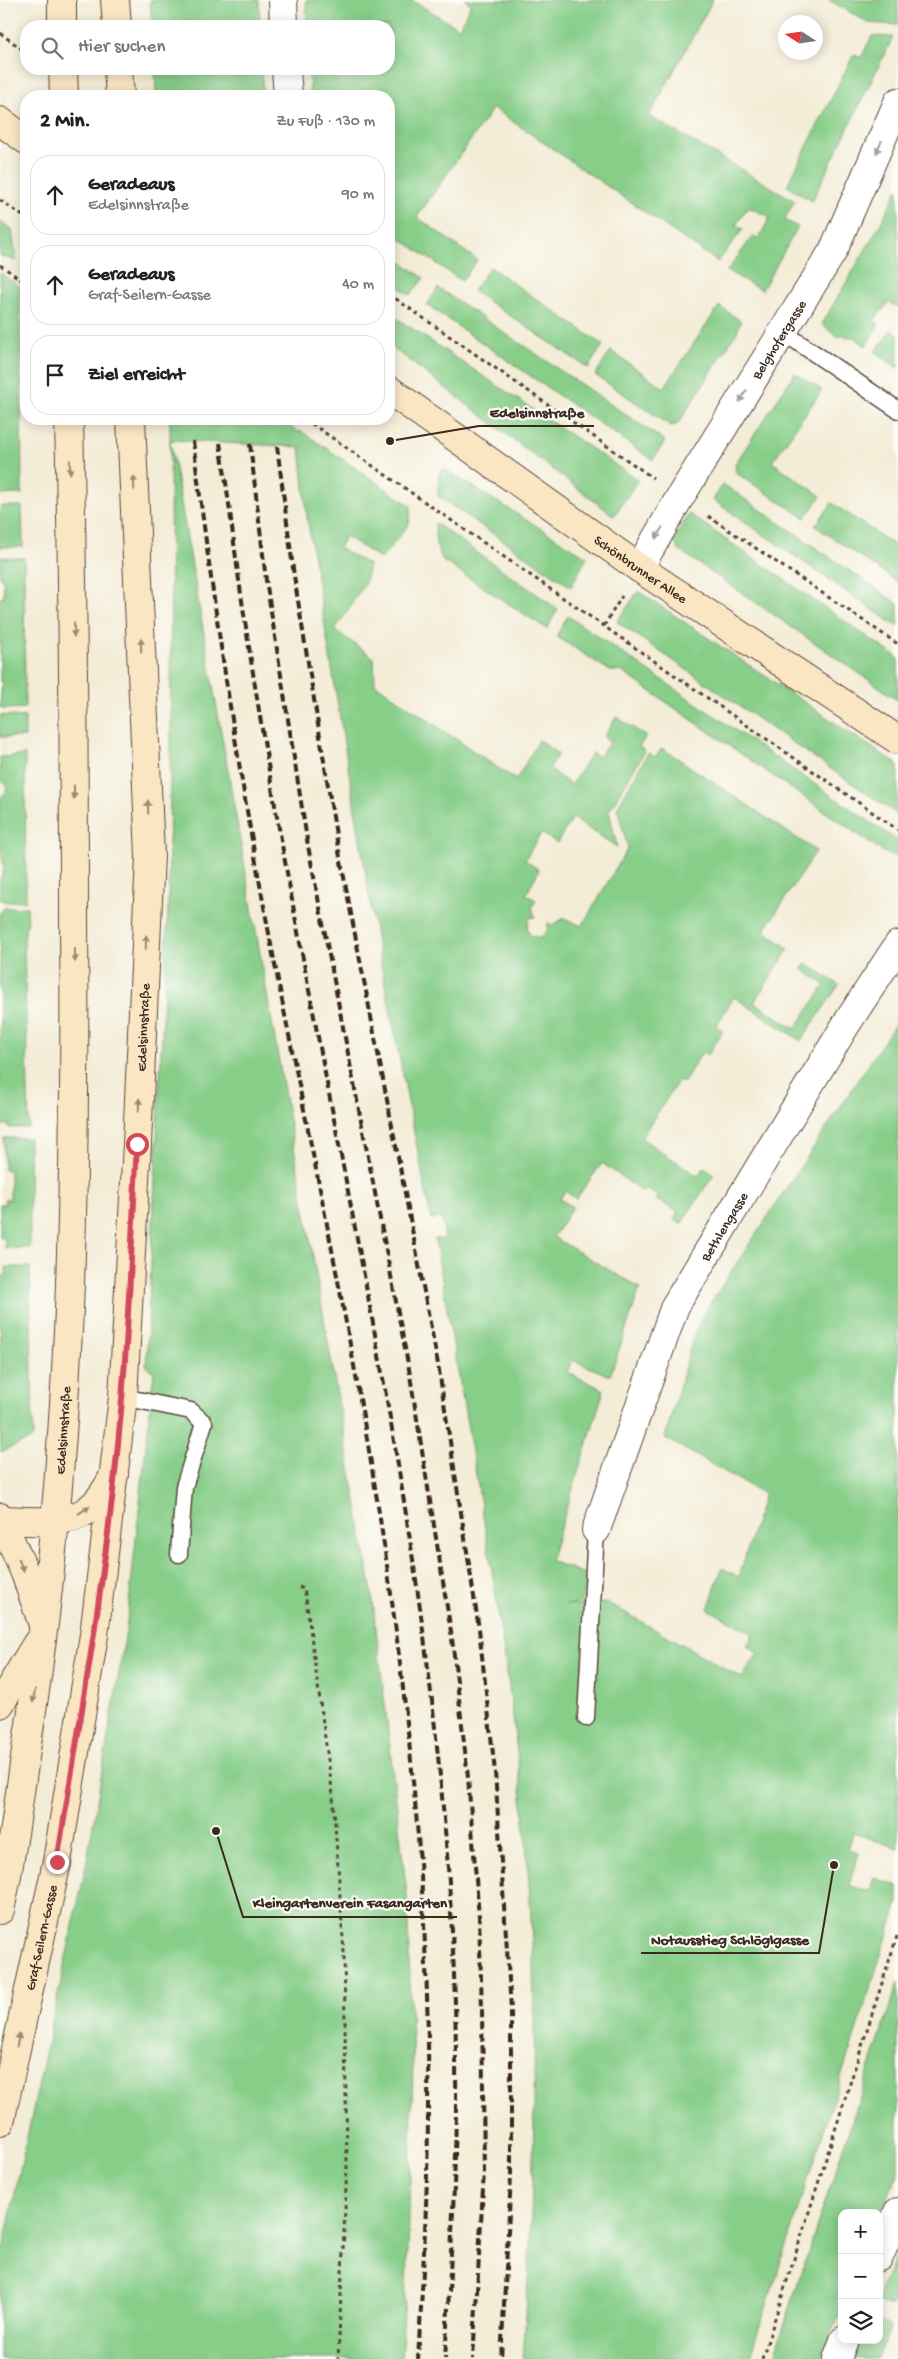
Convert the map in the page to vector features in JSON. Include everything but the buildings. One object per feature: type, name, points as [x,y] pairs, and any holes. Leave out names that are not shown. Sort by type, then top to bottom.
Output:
[{"type":"main road","points":[[62,0],[62,20]]},
{"type":"main road","points":[[115,0],[116,20]]},
{"type":"main road","points":[[63,75],[64,90]]},
{"type":"main road","points":[[118,75],[120,90]]},
{"type":"main road","points":[[0,121],[20,136]]},
{"type":"main road","name":"Schönbrunner Allee","points":[[395,394],[639,568],[898,740]]},
{"type":"main road","name":"Edelsinnstraße","points":[[44,1631],[56,1519],[66,1386],[76,1112],[74,615],[69,425]]},
{"type":"main road","name":"Edelsinnstraße","points":[[94,1634],[123,1397],[138,1134],[150,856],[131,425]]},
{"type":"main road","points":[[0,1910],[44,1631],[25,1573],[1,1519],[44,1522],[81,1514],[105,1492],[115,1473]]},
{"type":"main road","points":[[0,1704],[44,1631]]},
{"type":"main road","name":"Graf-Seilern-Gasse","points":[[0,2122],[57,1862],[94,1634]]},
{"type":"street","points":[[283,0],[284,20]]},
{"type":"street","points":[[286,75],[288,90]]},
{"type":"street","name":"Belghofergasse","points":[[639,568],[680,497],[833,251],[898,102]]},
{"type":"street","name":"Bethlengasse","points":[[596,1530],[675,1306],[847,1024],[898,945]]},
{"type":"street","points":[[880,2254],[898,2212]]},
{"type":"street","points":[[837,2359],[843,2344]]},
{"type":"lane","points":[[783,332],[898,410]]},
{"type":"lane","points":[[123,1397],[191,1411],[204,1423],[184,1487],[179,1554]]},
{"type":"lane","points":[[586,1718],[596,1530]]},
{"type":"path","points":[[0,33],[20,48]]},
{"type":"path","points":[[0,200],[20,214]]},
{"type":"path","points":[[0,265],[20,279]]},
{"type":"path","points":[[395,298],[680,497],[898,644]]},
{"type":"path","points":[[314,425],[898,830]]},
{"type":"path","points":[[299,1587],[304,1589],[306,1599],[333,1796],[344,1952],[347,2166],[338,2359]]},
{"type":"path","points":[[762,2359],[898,1933]]},
{"type":"green space","points":[[150,0],[259,0],[260,20],[152,20]]},
{"type":"green space","points":[[306,0],[411,0],[459,28],[471,4],[465,0],[713,0],[649,116],[795,201],[784,220],[798,227],[762,290],[727,271],[753,236],[759,238],[770,217],[748,207],[736,225],[743,229],[718,262],[493,108],[417,217],[477,260],[462,281],[395,235],[395,90],[310,90],[309,75],[395,75],[395,20],[307,20]]},
{"type":"green space","points":[[829,0],[898,0],[898,23],[897,25],[869,23]]},
{"type":"green space","points":[[872,36],[893,37],[812,201],[787,186],[854,54],[861,58]]},
{"type":"green space","points":[[155,75],[262,75],[263,90],[156,90]]},
{"type":"green space","points":[[898,189],[898,307],[889,302],[874,320],[879,324],[866,346],[854,337],[836,336],[822,324],[881,223]]},
{"type":"green space","points":[[0,221],[12,229],[16,261],[0,256]]},
{"type":"green space","points":[[395,257],[424,278],[410,295],[395,284]]},
{"type":"green space","points":[[490,267],[603,345],[588,368],[473,291]]},
{"type":"green space","points":[[0,273],[20,287],[22,494],[0,495]]},
{"type":"green space","points":[[438,288],[665,441],[653,460],[427,305]]},
{"type":"green space","points":[[719,306],[741,321],[737,332],[678,424],[671,426],[595,375],[611,351],[664,388]]},
{"type":"green space","points":[[395,317],[638,480],[614,516],[395,350]]},
{"type":"green space","points":[[891,330],[898,334],[898,368],[875,352]]},
{"type":"green space","points":[[795,373],[822,390],[772,462],[821,496],[805,518],[736,473],[735,464]]},
{"type":"green space","points":[[170,425],[288,425],[298,432],[301,431],[411,506],[409,524],[381,559],[345,536],[339,548],[369,565],[365,583],[335,630],[374,658],[375,684],[516,780],[539,740],[558,754],[549,769],[571,785],[592,753],[599,757],[610,742],[604,737],[616,717],[646,736],[639,747],[645,751],[609,811],[617,847],[572,818],[557,843],[541,833],[525,860],[539,870],[526,895],[536,900],[532,907],[535,917],[529,918],[527,929],[531,936],[541,938],[548,929],[548,923],[553,925],[564,918],[582,926],[628,848],[617,808],[648,753],[656,757],[662,748],[816,851],[764,931],[789,949],[754,1002],[795,1029],[825,985],[802,969],[806,963],[839,985],[801,1041],[734,997],[716,1026],[723,1031],[708,1055],[702,1052],[684,1082],[679,1080],[641,1138],[698,1176],[704,1168],[714,1174],[681,1224],[674,1220],[678,1212],[656,1200],[658,1197],[645,1188],[643,1192],[602,1163],[576,1199],[565,1191],[560,1199],[573,1207],[553,1237],[640,1288],[610,1376],[572,1360],[567,1372],[604,1390],[550,1561],[588,1575],[581,1602],[565,1605],[608,1603],[742,1678],[758,1653],[747,1646],[753,1634],[708,1609],[722,1568],[739,1577],[764,1494],[665,1438],[695,1331],[709,1305],[898,1020],[898,1848],[853,1833],[847,1849],[859,1853],[849,1885],[869,1892],[874,1878],[898,1886],[898,1903],[749,2359],[523,2359],[534,2122],[534,2003],[529,1884],[522,1803],[503,1641],[435,1239],[445,1239],[442,1218],[431,1219],[377,943],[307,517],[300,447],[170,440]]},
{"type":"green space","points":[[170,440],[372,1593],[407,1895],[413,2067],[408,2251],[401,2359],[0,2359],[0,2262],[86,1866],[126,1631],[154,1372],[146,1367],[168,910],[171,723]]},
{"type":"green space","points":[[444,469],[587,557],[571,587],[438,496],[439,472]]},
{"type":"green space","points":[[723,484],[898,604],[898,627],[713,500]]},
{"type":"green space","points":[[832,503],[898,548],[898,582],[815,526]]},
{"type":"green space","points":[[0,506],[22,506],[23,547],[0,547]]},
{"type":"green space","points":[[689,514],[898,658],[898,700],[679,550],[673,540]]},
{"type":"green space","points":[[435,523],[558,609],[547,629],[443,561],[436,545]]},
{"type":"green space","points":[[0,557],[24,558],[25,708],[3,709],[0,707],[2,682],[0,682],[0,598],[4,597],[3,578],[0,578]]},
{"type":"green space","points":[[638,591],[898,765],[898,815],[617,622]]},
{"type":"green space","points":[[568,616],[898,841],[898,857],[885,853],[621,671],[610,671],[556,636]]},
{"type":"green space","points":[[0,715],[25,717],[25,737],[0,737]]},
{"type":"green space","points":[[25,755],[26,900],[7,902],[0,900],[0,879],[4,869],[0,846],[0,798],[6,792],[7,785],[0,780],[0,757]]},
{"type":"green space","points":[[27,907],[28,924],[26,925],[24,943],[29,1128],[9,1128],[9,1125],[0,1125],[0,912],[4,908]]},
{"type":"green space","points":[[4,1138],[29,1138],[30,1248],[5,1248],[5,1238],[0,1238],[0,1204],[5,1204],[5,1199],[10,1199],[10,1170],[4,1170]]},
{"type":"green space","points":[[6,1267],[30,1267],[33,1438],[1,1452],[0,1277],[6,1276]]},
{"type":"green space","points":[[898,1982],[898,2174],[883,2210],[838,2209],[838,2319],[821,2359],[773,2359]]},
{"type":"green space","points":[[898,2250],[898,2292],[892,2306],[883,2303],[883,2286]]},
{"type":"green space","points":[[883,2323],[889,2325],[890,2329],[877,2359],[852,2359],[858,2344],[883,2344]]},
{"type":"railway","points":[[193,441],[210,574],[241,772],[276,970],[358,1388],[386,1556],[411,1756],[421,1873],[428,2048],[426,2201],[418,2359]]},
{"type":"railway","points":[[220,443],[237,569],[266,756],[392,1429],[411,1544],[427,1660],[440,1776],[453,1941],[456,2106],[455,2170],[445,2359]]},
{"type":"railway","points":[[250,444],[266,580],[308,846],[409,1369],[452,1638],[468,1777],[479,1917],[482,2009],[484,2171],[473,2359]]},
{"type":"railway","points":[[277,446],[294,576],[337,841],[438,1364],[479,1629],[495,1772],[511,2009],[511,2177],[501,2359]]},
{"type":"place","name":"Edelsinnstraße","points":[[390,441]]},
{"type":"place","name":"Kleingartenverein Fasangarten","points":[[216,1831]]},
{"type":"place","name":"Notausstieg Schlöglgasse","points":[[834,1865]]},
{"type":"route","points":[[57,1862],[94,1634],[115,1473],[123,1397],[137,1144]]}]
